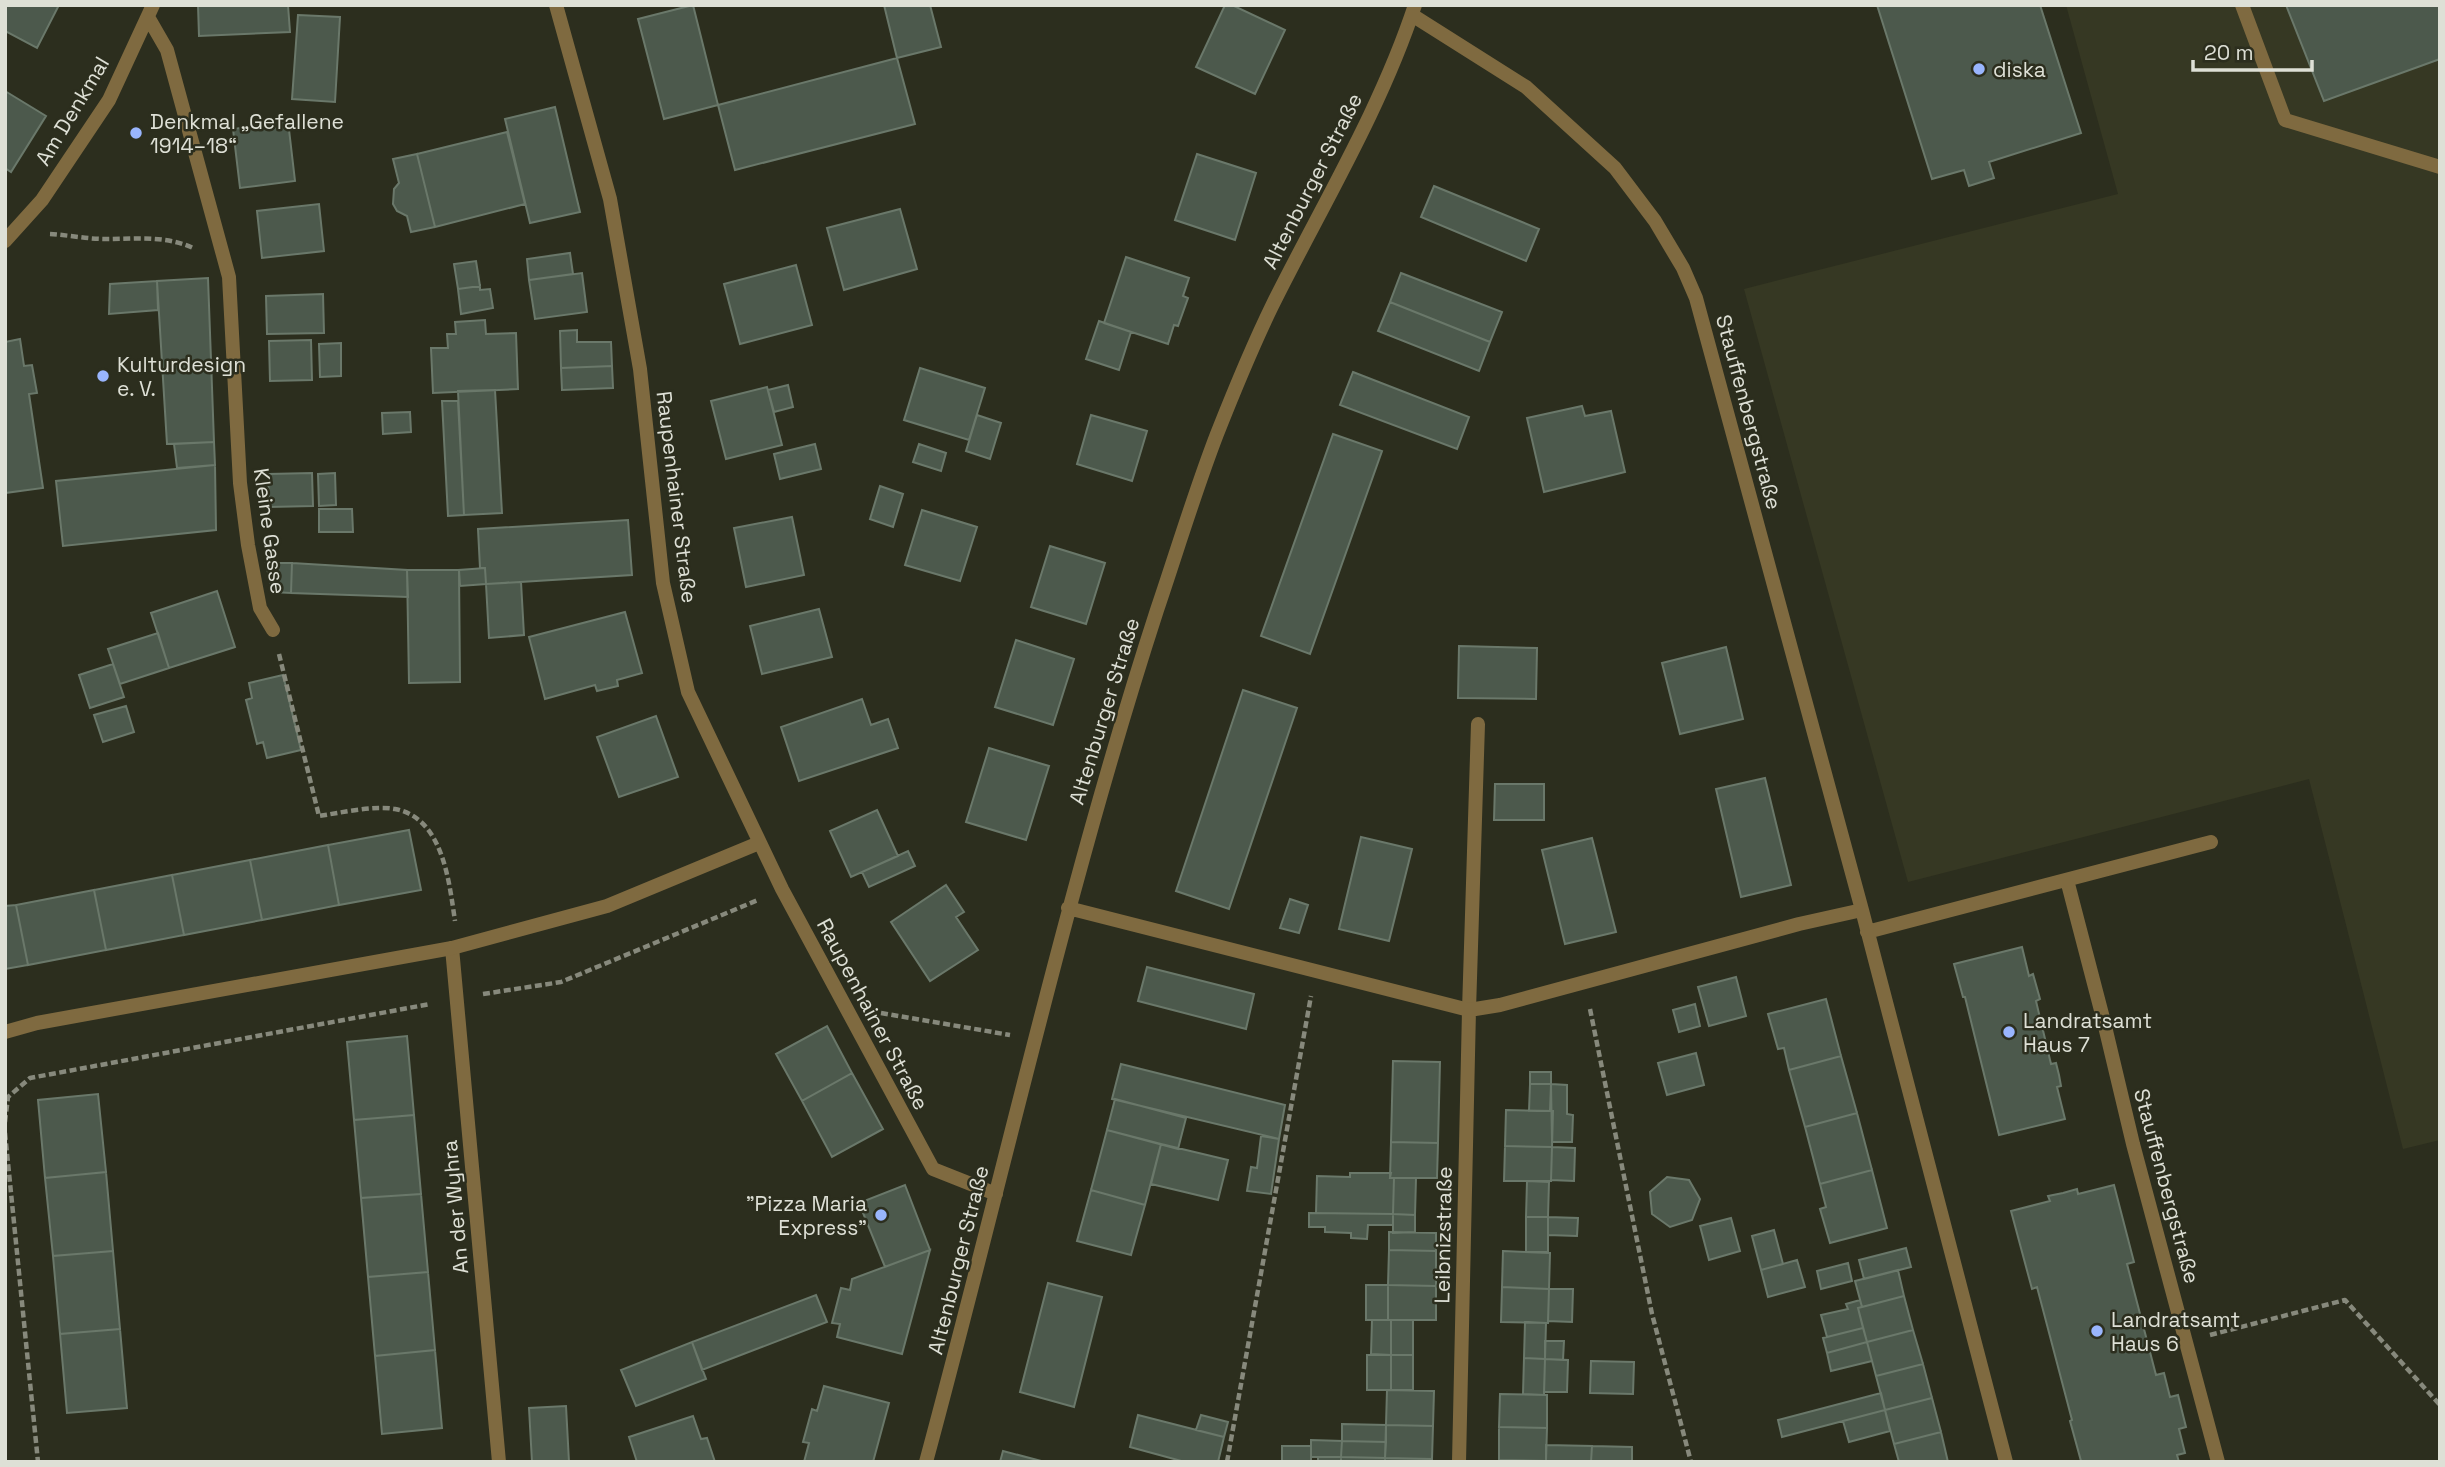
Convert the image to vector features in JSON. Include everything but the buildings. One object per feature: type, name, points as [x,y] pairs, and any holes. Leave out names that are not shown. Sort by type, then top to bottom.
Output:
[{"type":"street","name":"Raupenhainer Straße","points":[[556,5],[610,200],[640,369],[663,583],[688,692],[782,889],[933,1169],[996,1194]]},
{"type":"street","points":[[2242,5],[2285,120],[2440,167]]},
{"type":"street","name":"Altenburger Straße","points":[[926,1462],[1068,908],[1127,703],[1217,435],[1271,308],[1327,202],[1378,96],[1413,10]]},
{"type":"street","name":"Stauffenbergstraße","points":[[1413,10],[1526,87],[1615,168],[1655,221],[1683,268],[1696,298],[1862,911],[2006,1462]]},
{"type":"street","name":"Am Denkmal","points":[[10,235],[42,200],[108,100],[150,11]]},
{"type":"street","name":"Kleine Gasse","points":[[150,11],[167,50],[229,277],[239,470],[245,520],[260,608],[273,630]]},
{"type":"street","name":"Leibnizstraße","points":[[1459,1462],[1478,724]]},
{"type":"street","points":[[1867,932],[2211,842]]},
{"type":"street","points":[[5,1032],[37,1023],[456,947],[607,906],[759,843]]},
{"type":"street","name":"Stauffenbergstraße","points":[[2067,880],[2218,1462]]},
{"type":"street","points":[[1068,908],[1469,1010],[1500,1005],[1799,924],[1862,911]]},
{"type":"street","name":"An der Wyhra","points":[[456,947],[458,998],[499,1462]]},
{"type":"path","points":[[10,235],[102,239],[139,237],[178,241],[225,263]]},
{"type":"path","points":[[273,630],[319,816],[394,808],[418,817],[433,835],[449,882],[456,947]]},
{"type":"path","points":[[5,1122],[8,1097],[30,1078],[458,998],[561,982],[722,917],[782,889]]},
{"type":"path","points":[[1227,1462],[1316,971]]},
{"type":"path","points":[[1584,982],[1653,1314],[1692,1462]]},
{"type":"path","points":[[846,1008],[1035,1039]]},
{"type":"path","points":[[5,1133],[38,1462]]},
{"type":"path","points":[[2186,1343],[2345,1300],[2440,1405]]},
{"type":"shaded area","points":[[2066,5],[2440,5],[2440,1140],[2403,1149],[2309,779],[1908,882],[1744,289],[2118,194]]},
{"type":"place","name":"diska","points":[[1979,69]]},
{"type":"place","name":"Denkmal „Gefallene 1914–18“","points":[[136,133]]},
{"type":"place","name":"Kulturdesign e. V.","points":[[103,376]]},
{"type":"place","name":"Landratsamt Haus 7","points":[[2009,1032]]},
{"type":"place","name":"\"Pizza Maria Express\"","points":[[881,1215]]},
{"type":"place","name":"Landratsamt Haus 6","points":[[2097,1331]]}]
